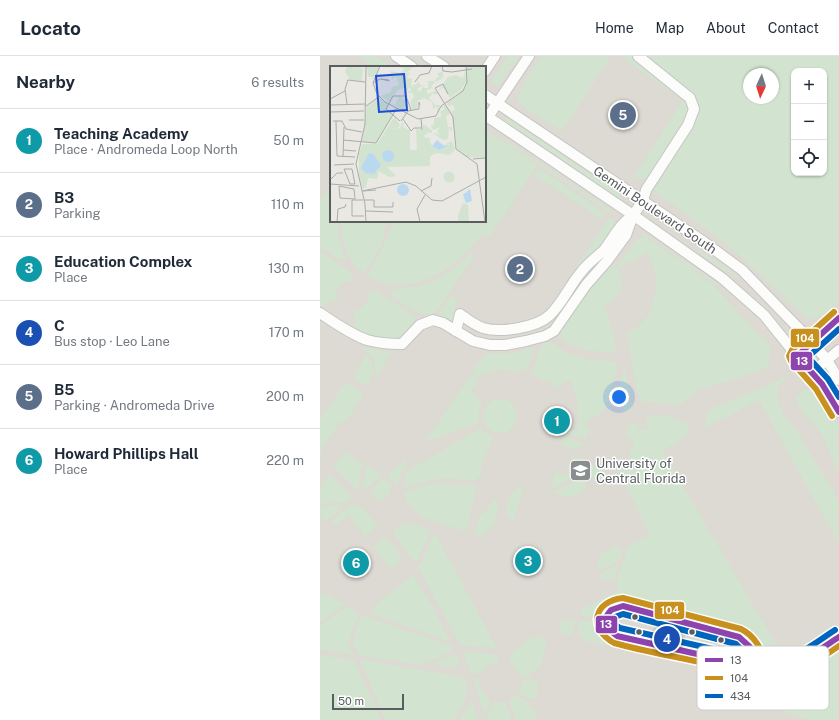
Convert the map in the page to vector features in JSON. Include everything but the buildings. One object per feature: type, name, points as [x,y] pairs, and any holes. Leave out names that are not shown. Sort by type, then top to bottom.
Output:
[{"type":"street","points":[[396,56],[411,66]]},
{"type":"street","points":[[427,56],[442,66]]},
{"type":"street","points":[[486,70],[496,56]]},
{"type":"street","points":[[487,116],[498,103],[529,56]]},
{"type":"street","points":[[320,314],[349,332],[368,340],[387,344],[402,344],[420,325],[433,320],[443,323],[473,341],[490,345],[505,345],[545,336],[554,331],[586,285],[607,261],[626,235],[633,215],[643,201],[646,190],[688,125],[694,109],[690,98],[638,56]]},
{"type":"street","name":"Gemini Boulevard South","points":[[486,96],[704,242],[742,270],[812,342],[827,360],[839,380]]},
{"type":"street","name":"Gemini Boulevard South","points":[[487,116],[633,215],[722,278],[764,315],[796,356],[822,384],[839,412]]},
{"type":"street","points":[[456,332],[460,314],[470,322],[483,328],[494,330],[510,330],[523,327],[549,316],[558,306],[582,270],[603,250],[624,222],[633,215]]},
{"type":"street","points":[[796,356],[839,318]]},
{"type":"street","points":[[811,372],[839,350]]},
{"type":"street","points":[[697,655],[617,636],[606,629],[605,621],[607,614],[610,609],[623,606],[739,637],[745,640],[750,646]]},
{"type":"street","points":[[824,646],[839,637]]},
{"type":"shaded area","name":"University of Central Florida","points":[[320,56],[839,56],[839,720],[320,720]]},
{"type":"green space","points":[[358,56],[375,56],[390,66],[373,66]]},
{"type":"green space","points":[[508,56],[519,56],[498,86],[491,82]]},
{"type":"green space","points":[[541,56],[611,56],[562,131],[528,110],[518,100],[523,83]]},
{"type":"green space","points":[[620,56],[839,56],[839,302],[826,313],[809,320],[734,250],[655,191],[645,179],[634,177],[683,100]]},
{"type":"green space","points":[[507,118],[611,188],[623,197],[621,200],[504,122]]},
{"type":"green space","points":[[486,131],[537,165],[489,238],[482,233],[469,251],[461,247],[467,251],[457,261],[420,282],[394,285],[380,282],[367,276],[383,248],[393,223],[486,222]]},
{"type":"green space","points":[[495,135],[498,135],[612,212],[611,213]]},
{"type":"green space","points":[[540,170],[605,214],[603,220],[534,175]]},
{"type":"green space","points":[[330,187],[330,222],[337,222],[339,240],[345,259],[343,260],[337,258],[320,247],[320,202]]},
{"type":"green space","points":[[614,219],[614,225],[609,235],[553,304],[552,303],[608,220]]},
{"type":"green space","points":[[341,222],[386,222],[383,241],[364,274],[349,257],[342,237]]},
{"type":"green space","points":[[644,234],[718,284],[719,287],[652,240],[642,236]]},
{"type":"green space","points":[[642,237],[647,238],[712,284],[771,348],[768,366],[755,373],[698,390],[683,403],[643,402],[639,398],[637,390],[626,333],[637,328],[652,311],[656,289],[655,274],[648,252],[621,267],[617,267],[635,241]]},
{"type":"green space","points":[[692,248],[721,263],[744,281],[715,264]]},
{"type":"green space","points":[[320,251],[351,272],[352,281],[343,282],[336,292],[338,299],[321,306],[320,304]]},
{"type":"green space","points":[[470,253],[474,256],[437,311],[431,314],[419,313],[407,307],[391,295],[390,292],[393,289],[415,287],[435,280],[454,268]]},
{"type":"green space","points":[[612,265],[617,267],[621,277],[621,290],[616,298],[603,307],[603,312],[607,311],[616,352],[586,350],[569,344],[561,335],[561,329],[593,283]]},
{"type":"green space","points":[[375,290],[416,317],[403,337],[379,337],[355,328],[354,311],[360,310],[369,298],[367,293]]},
{"type":"green space","points":[[452,295],[458,299],[453,322],[439,316],[440,312]]},
{"type":"green space","points":[[550,342],[577,357],[591,360],[610,361],[618,364],[605,410],[585,423],[590,430],[585,439],[565,433],[566,430],[577,431],[578,424],[577,405],[570,380],[554,388],[550,381],[546,382],[531,374],[542,344]]},
{"type":"green space","points":[[364,347],[392,352],[376,377],[373,358],[364,350]]},
{"type":"green space","points":[[535,347],[525,371],[518,370],[517,372],[497,370],[477,377],[473,370],[486,353],[507,354]]},
{"type":"green space","points":[[368,356],[372,363],[372,371],[371,378],[367,386],[354,378],[364,358]]},
{"type":"green space","points":[[625,370],[632,405],[632,408],[627,411],[625,411],[621,402],[613,406],[623,372]]},
{"type":"green space","points":[[472,373],[478,384],[471,388],[481,405],[478,416],[479,423],[425,442]]},
{"type":"green space","points":[[788,376],[779,386],[777,395],[778,402],[782,413],[796,430],[832,488],[839,503],[839,544],[759,400],[705,428],[705,421],[709,410]]},
{"type":"green space","points":[[346,381],[364,394],[346,421],[340,423],[323,446],[321,457],[320,420]]},
{"type":"green space","points":[[812,388],[822,397],[839,425],[839,473],[822,435],[806,416],[797,401],[796,397],[802,391]]},
{"type":"green space","points":[[500,399],[512,404],[517,416],[512,428],[500,433],[488,428],[483,416],[488,404]]},
{"type":"green space","points":[[654,415],[667,416],[686,423],[690,434],[662,451],[776,646],[757,646],[748,632],[627,600],[616,599],[608,601],[596,617],[580,616],[582,609],[619,590],[616,584],[628,546],[650,535],[616,465],[620,458],[624,460],[629,459],[634,440],[627,437],[629,426],[632,423],[637,423],[641,431],[648,428],[646,421],[647,418]]},
{"type":"green space","points":[[481,428],[493,437],[482,462],[481,473],[476,481],[444,478],[403,488],[406,472]]},
{"type":"green space","points":[[564,437],[583,443],[582,447],[576,447],[575,450],[560,445]]},
{"type":"green space","points":[[347,453],[362,463],[359,488],[357,490],[335,469],[334,466],[342,455]]},
{"type":"green space","points":[[572,456],[582,459],[596,467],[606,469],[605,474],[596,479],[567,471]]},
{"type":"green space","points":[[406,460],[407,462],[397,484],[395,484],[388,474]]},
{"type":"green space","points":[[366,465],[381,474],[380,477],[367,488],[363,489]]},
{"type":"green space","points":[[555,472],[569,476],[568,481],[553,488],[551,487]]},
{"type":"green space","points":[[329,476],[333,477],[352,497],[346,502],[320,504],[320,492],[322,485]]},
{"type":"green space","points":[[384,478],[392,485],[385,498],[377,500],[372,495],[372,492],[375,485]]},
{"type":"green space","points":[[577,480],[584,481],[587,489],[571,498],[554,492]]},
{"type":"green space","points":[[434,483],[477,485],[466,531],[438,523],[424,517],[418,514],[410,506],[404,494],[407,491]]},
{"type":"green space","points":[[524,484],[513,523],[506,510],[507,505],[511,495]]},
{"type":"green space","points":[[496,497],[498,509],[496,520],[490,529],[485,533],[480,536],[474,534],[480,515],[487,510]]},
{"type":"green space","points":[[345,505],[325,522],[320,515],[320,507]]},
{"type":"green space","points":[[350,505],[362,508],[376,524],[376,527],[365,536],[348,516],[336,525],[332,521]]},
{"type":"green space","points":[[405,524],[416,524],[431,531],[417,560],[414,563],[393,531],[397,527]]},
{"type":"green space","points":[[436,535],[497,648],[460,645],[418,566],[421,564],[433,536]]},
{"type":"green space","points":[[385,537],[389,540],[402,559],[401,562],[391,569],[373,546]]},
{"type":"green space","points":[[617,545],[622,554],[620,560],[601,570],[597,567],[601,554]]},
{"type":"green space","points":[[615,566],[618,567],[615,580],[612,581],[599,577],[600,574]]},
{"type":"green space","points":[[413,575],[433,607],[450,642],[373,614],[372,609],[376,605]]},
{"type":"green space","points":[[325,593],[345,604],[320,622],[320,597]]},
{"type":"green space","points":[[348,606],[358,614],[348,643],[353,655],[320,649],[320,626]]},
{"type":"green space","points":[[361,615],[452,646],[453,651],[418,665],[359,655],[353,643]]},
{"type":"green space","points":[[562,620],[575,621],[574,629],[571,634],[566,635],[560,632],[559,626]]},
{"type":"green space","points":[[579,621],[598,624],[603,635],[612,643],[612,646],[589,642],[581,637],[579,634]]},
{"type":"green space","points":[[535,636],[547,639],[541,664],[534,672],[521,677],[516,667],[510,663],[511,658],[518,646]]},
{"type":"green space","points":[[839,644],[839,717],[836,720],[810,720],[778,710],[829,710],[829,650]]},
{"type":"green space","points":[[472,652],[499,655],[498,662],[487,666],[480,674],[471,672],[463,653]]},
{"type":"green space","points":[[456,654],[460,664],[456,667],[437,667],[437,661]]},
{"type":"green space","points":[[320,655],[353,660],[381,720],[320,720]]},
{"type":"green space","points":[[360,659],[465,679],[467,690],[460,710],[454,720],[385,720]]},
{"type":"green space","points":[[473,678],[479,680],[482,691],[490,700],[485,717]]},
{"type":"green space","points":[[529,679],[539,681],[536,698],[529,699],[518,692],[521,687],[521,681]]},
{"type":"green space","points":[[516,695],[527,702],[532,710],[537,711],[535,720],[516,720],[509,700]]},
{"type":"green space","points":[[472,700],[478,720],[460,720],[470,702]]},
{"type":"green space","points":[[494,702],[505,702],[512,720],[487,720]]},
{"type":"transit line","name":"104","points":[[832,416],[816,389],[791,361],[789,356],[792,350],[834,312]]},
{"type":"transit line","name":"13","points":[[839,318],[797,356],[822,384],[839,412]]},
{"type":"transit line","name":"434","points":[[839,329],[808,357],[828,379],[839,397]]},
{"type":"transit line","name":"104","points":[[697,662],[614,643],[605,637],[597,623],[600,610],[613,600],[623,598],[741,629],[750,635],[759,646]]},
{"type":"transit line","name":"13","points":[[697,654],[617,636],[607,628],[605,618],[611,610],[623,606],[739,637],[749,646]]},
{"type":"transit line","name":"434","points":[[623,614],[736,644],[738,646]]},
{"type":"transit line","name":"434","points":[[623,614],[615,617],[613,620],[614,624],[620,628],[699,646]]},
{"type":"transit line","name":"434","points":[[811,646],[835,630]]},
{"type":"transit line","name":"13","points":[[826,646],[839,637]]},
{"type":"transit line","name":"104","points":[[829,653],[839,646]]},
{"type":"place","name":"B5","points":[[623,115]]},
{"type":"place","name":"B3","points":[[520,269]]},
{"type":"place","name":"Teaching Academy","points":[[557,421]]},
{"type":"place","name":"University of Central Florida","points":[[580,470]]},
{"type":"place","name":"Education Complex","points":[[528,561]]},
{"type":"place","name":"Howard Phillips Hall","points":[[356,563]]},
{"type":"place","name":"C","points":[[667,639]]}]
